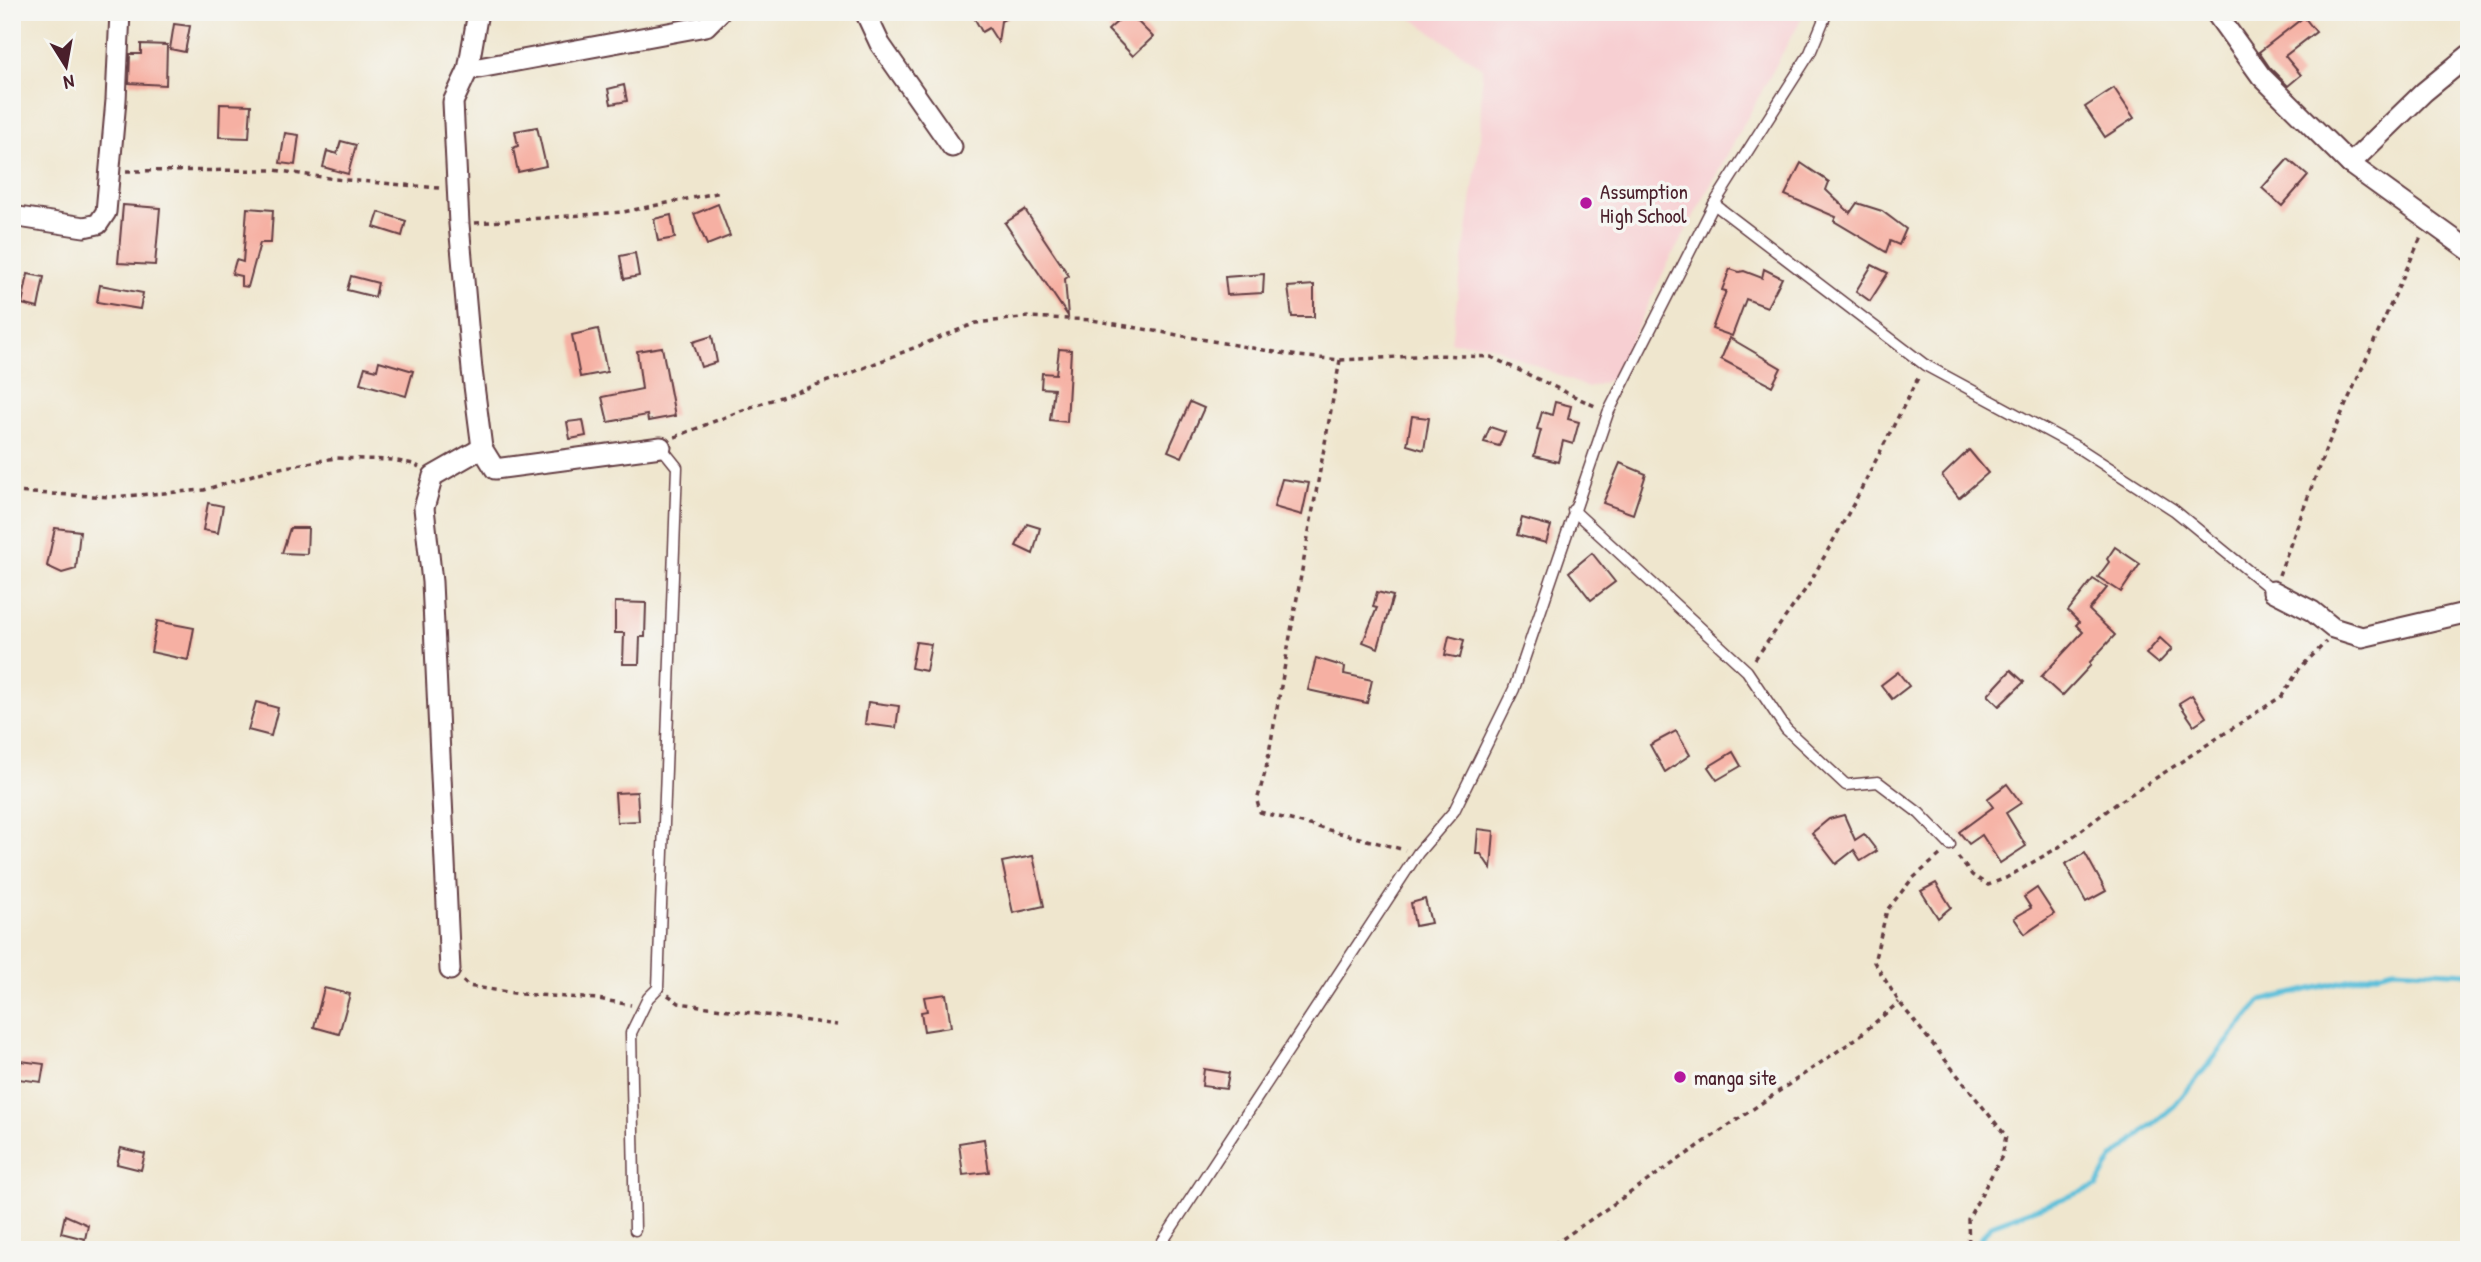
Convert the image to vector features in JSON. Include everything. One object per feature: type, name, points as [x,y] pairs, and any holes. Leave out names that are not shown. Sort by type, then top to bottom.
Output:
[{"type":"street","points":[[12,216],[84,227],[98,223],[106,212],[120,12]]},
{"type":"street","points":[[478,12],[468,70],[453,102],[459,224],[482,447],[495,469],[661,447]]},
{"type":"street","points":[[468,70],[706,26],[720,12]]},
{"type":"street","points":[[865,12],[880,44],[952,147]]},
{"type":"street","points":[[2215,12],[2261,76],[2350,164],[2469,250]]},
{"type":"street","points":[[2350,164],[2424,92],[2469,55]]},
{"type":"street","points":[[450,970],[432,582],[424,508],[433,476],[482,447]]},
{"type":"street","points":[[2273,591],[2312,611],[2333,628],[2362,636],[2469,612]]},
{"type":"lane","points":[[1157,1250],[1418,853],[1454,811],[1514,690],[1608,413],[1714,204],[1810,52],[1827,12]]},
{"type":"lane","points":[[1714,204],[1924,365],[2077,447],[2164,503],[2273,591]]},
{"type":"lane","points":[[635,1230],[631,1033],[643,1008],[657,988],[677,467],[661,447]]},
{"type":"lane","points":[[1573,510],[1747,671],[1786,729],[1846,785],[1878,782],[1919,813],[1950,845]]},
{"type":"path","points":[[110,171],[274,170],[335,179],[457,190]]},
{"type":"path","points":[[459,224],[623,212],[721,192]]},
{"type":"path","points":[[2273,591],[2325,451],[2428,222]]},
{"type":"path","points":[[661,447],[678,434],[846,375],[976,323],[1029,317],[1092,320],[1298,356],[1340,360],[1436,355],[1491,357],[1608,413]]},
{"type":"path","points":[[1340,360],[1258,801],[1260,812],[1418,853]]},
{"type":"path","points":[[1747,671],[1808,586],[1854,503],[1924,365]]},
{"type":"path","points":[[12,492],[111,496],[204,490],[269,470],[335,458],[392,460],[414,464],[433,476]]},
{"type":"path","points":[[1969,1250],[1968,1219],[2002,1156],[2006,1136],[1899,1002],[1874,962],[1887,910],[1912,879],[1950,845],[1972,875],[1988,885],[2025,868],[2059,847],[2157,776],[2282,696],[2300,668],[2339,628]]},
{"type":"path","points":[[450,970],[468,986],[520,994],[598,999],[643,1008]]},
{"type":"path","points":[[657,988],[679,1003],[837,1025]]},
{"type":"path","points":[[1546,1250],[1857,1038],[1899,1002]]},
{"type":"shaded area","name":"Assumption High School","points":[[1403,12],[1805,12],[1666,267],[1613,379],[1588,388],[1489,345],[1451,342],[1480,139],[1482,68]]},
{"type":"building","points":[[971,12],[1018,12],[1001,21],[998,42],[989,28],[982,32]]},
{"type":"building","points":[[1128,12],[1153,37],[1133,56],[1108,30]]},
{"type":"building","points":[[2304,17],[2316,32],[2285,56],[2301,75],[2288,86],[2259,52]]},
{"type":"building","points":[[174,24],[190,26],[185,52],[170,49]]},
{"type":"building","points":[[141,44],[167,45],[166,85],[129,83],[130,54],[141,54]]},
{"type":"building","points":[[624,85],[627,101],[611,104],[608,89]]},
{"type":"building","points":[[2114,88],[2134,118],[2105,137],[2085,107]]},
{"type":"building","points":[[220,104],[251,105],[249,138],[219,137]]},
{"type":"building","points":[[537,127],[546,166],[518,172],[513,148],[518,146],[515,131]]},
{"type":"building","points":[[285,133],[299,135],[295,165],[280,163]]},
{"type":"building","points":[[341,141],[356,145],[348,174],[323,167],[327,151],[337,154]]},
{"type":"building","points":[[2288,159],[2308,176],[2282,206],[2262,188]]},
{"type":"building","points":[[1801,163],[1829,182],[1826,190],[1850,213],[1857,203],[1882,211],[1906,229],[1899,245],[1890,241],[1886,252],[1834,221],[1836,217],[1785,195]]},
{"type":"building","points":[[718,204],[730,236],[707,245],[694,214]]},
{"type":"building","points":[[123,205],[160,208],[155,265],[118,263]]},
{"type":"building","points":[[247,208],[273,210],[271,243],[260,243],[248,287],[241,286],[241,276],[232,274],[236,260],[243,262]]},
{"type":"building","points":[[1025,210],[1069,276],[1065,279],[1068,316],[1005,223]]},
{"type":"building","points":[[379,212],[406,221],[402,236],[374,227]]},
{"type":"building","points":[[671,215],[675,238],[658,241],[654,219]]},
{"type":"building","points":[[635,253],[639,276],[624,279],[620,256]]},
{"type":"building","points":[[1872,265],[1888,273],[1870,301],[1856,291]]},
{"type":"building","points":[[1730,269],[1762,278],[1764,269],[1782,278],[1767,307],[1746,299],[1732,336],[1712,329],[1726,291],[1722,290]]},
{"type":"building","points":[[28,274],[44,277],[38,308],[22,304]]},
{"type":"building","points":[[1264,274],[1263,293],[1227,295],[1225,277]]},
{"type":"building","points":[[351,276],[378,283],[375,297],[347,290]]},
{"type":"building","points":[[100,285],[143,293],[140,309],[97,302]]},
{"type":"building","points":[[1314,285],[1314,317],[1292,317],[1288,287]]},
{"type":"building","points":[[598,329],[607,372],[580,377],[572,335]]},
{"type":"building","points":[[712,336],[717,362],[701,367],[693,342]]},
{"type":"building","points":[[1730,338],[1781,368],[1772,386],[1721,359]]},
{"type":"building","points":[[662,347],[675,416],[648,421],[647,415],[608,422],[602,397],[642,389],[637,351]]},
{"type":"building","points":[[1059,349],[1071,350],[1067,422],[1050,420],[1054,389],[1041,388],[1042,373],[1056,374]]},
{"type":"building","points":[[379,361],[413,371],[406,396],[360,383],[365,367],[377,370]]},
{"type":"building","points":[[1190,402],[1204,408],[1182,457],[1168,451]]},
{"type":"building","points":[[1555,402],[1571,406],[1568,419],[1579,422],[1573,444],[1563,441],[1558,462],[1534,456],[1541,430],[1537,429],[1542,412],[1552,415]]},
{"type":"building","points":[[1412,416],[1429,418],[1424,450],[1407,445]]},
{"type":"building","points":[[583,420],[586,436],[570,439],[567,422]]},
{"type":"building","points":[[1490,427],[1505,432],[1499,446],[1484,442]]},
{"type":"building","points":[[1969,450],[1988,473],[1959,498],[1942,476]]},
{"type":"building","points":[[1620,463],[1646,474],[1633,514],[1603,503]]},
{"type":"building","points":[[1282,479],[1309,483],[1302,515],[1274,507]]},
{"type":"building","points":[[208,503],[223,506],[218,533],[203,530]]},
{"type":"building","points":[[1522,518],[1551,526],[1546,543],[1517,535]]},
{"type":"building","points":[[1027,524],[1040,528],[1033,554],[1016,546]]},
{"type":"building","points":[[55,528],[80,531],[76,569],[62,573],[47,566]]},
{"type":"building","points":[[290,528],[308,528],[307,554],[282,553]]},
{"type":"building","points":[[2115,547],[2140,564],[2121,592],[2098,577],[2109,562],[2107,559]]},
{"type":"building","points":[[1592,553],[1615,582],[1591,600],[1569,572]]},
{"type":"building","points":[[2093,579],[2107,588],[2089,610],[2115,635],[2062,696],[2041,677],[2083,632],[2076,625],[2079,622],[2068,611]]},
{"type":"building","points":[[1377,592],[1393,596],[1378,648],[1363,642],[1377,608],[1373,607]]},
{"type":"building","points":[[615,602],[646,603],[645,637],[640,637],[639,664],[623,664],[624,633],[615,633]]},
{"type":"building","points":[[157,621],[194,628],[188,660],[151,652]]},
{"type":"building","points":[[1449,636],[1464,640],[1460,658],[1445,655]]},
{"type":"building","points":[[2160,638],[2172,649],[2158,664],[2146,654]]},
{"type":"building","points":[[916,642],[931,644],[926,671],[911,668]]},
{"type":"building","points":[[1316,658],[1345,667],[1344,674],[1372,680],[1367,703],[1308,690]]},
{"type":"building","points":[[2011,670],[2024,682],[1999,706],[1988,695]]},
{"type":"building","points":[[1898,672],[1909,686],[1892,699],[1881,685]]},
{"type":"building","points":[[2192,695],[2206,717],[2194,725],[2179,703]]},
{"type":"building","points":[[256,702],[278,708],[271,736],[248,730]]},
{"type":"building","points":[[868,702],[899,706],[896,728],[865,724]]},
{"type":"building","points":[[1676,731],[1690,755],[1665,772],[1650,745]]},
{"type":"building","points":[[1733,752],[1741,766],[1717,780],[1708,767]]},
{"type":"building","points":[[2007,784],[2021,803],[2006,813],[2026,846],[2000,863],[1982,835],[1969,844],[1959,832],[1993,807],[1987,799]]},
{"type":"building","points":[[637,792],[639,821],[617,822],[615,793]]},
{"type":"building","points":[[1844,815],[1855,840],[1864,834],[1877,851],[1861,861],[1854,850],[1836,864],[1812,833],[1829,819]]},
{"type":"building","points":[[1478,829],[1494,831],[1491,869],[1481,854],[1476,854]]},
{"type":"building","points":[[2085,853],[2106,891],[2086,902],[2065,864]]},
{"type":"building","points":[[1033,856],[1044,906],[1013,913],[1002,862]]},
{"type":"building","points":[[1936,883],[1951,907],[1938,918],[1921,891]]},
{"type":"building","points":[[2037,888],[2054,914],[2025,934],[2014,918],[2031,908],[2024,897]]},
{"type":"building","points":[[1425,899],[1431,923],[1415,926],[1411,903]]},
{"type":"building","points":[[324,988],[350,994],[339,1034],[314,1027]]},
{"type":"building","points":[[946,994],[951,1027],[924,1031],[921,1012],[927,1011],[924,997]]},
{"type":"building","points":[[21,1061],[44,1064],[41,1082],[18,1079]]},
{"type":"building","points":[[1204,1069],[1229,1073],[1226,1089],[1202,1086]]},
{"type":"building","points":[[984,1139],[989,1172],[963,1175],[959,1143]]},
{"type":"building","points":[[121,1148],[145,1154],[141,1170],[117,1164]]},
{"type":"building","points":[[65,1215],[88,1225],[85,1239],[61,1233]]},
{"type":"waterway","points":[[1973,1250],[1991,1225],[2097,1186],[2112,1159],[2175,1105],[2261,1001],[2394,969],[2469,973]]},
{"type":"place","name":"Assumption High School","points":[[1586,203]]},
{"type":"place","name":"manga site","points":[[1680,1077]]}]
